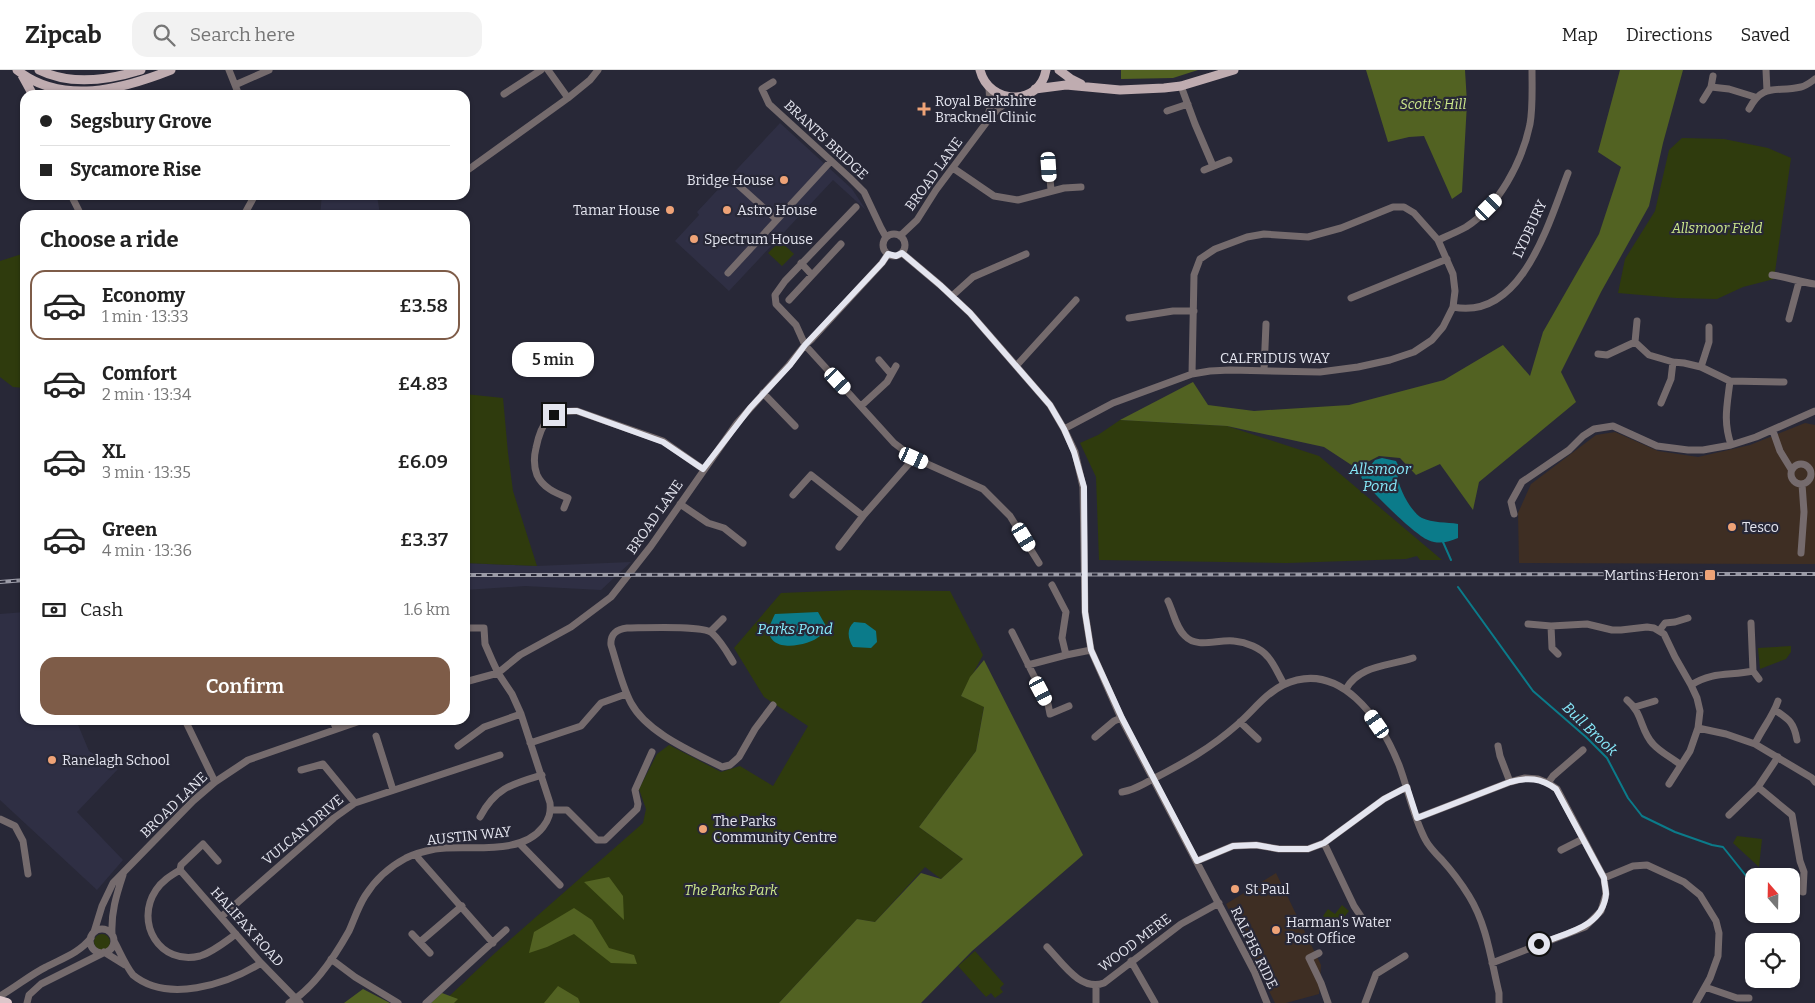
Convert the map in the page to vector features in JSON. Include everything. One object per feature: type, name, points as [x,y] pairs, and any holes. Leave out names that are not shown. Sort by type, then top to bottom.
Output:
[{"type":"highway","points":[[0,1001],[7,1003]]},
{"type":"main road","points":[[39,70],[60,77],[87,80],[112,77],[142,70]]},
{"type":"main road","points":[[92,90],[116,88],[171,70]]},
{"type":"main road","points":[[980,70],[982,78],[996,94],[1012,97],[1020,96],[1035,89],[1066,85],[1131,90],[1181,86],[1234,70]]},
{"type":"main road","points":[[1035,89],[1044,78],[1046,70]]},
{"type":"main road","points":[[1060,70],[1071,79],[1088,86]]},
{"type":"main road","points":[[19,72],[54,88],[71,90]]},
{"type":"main road","points":[[19,72],[30,90]]},
{"type":"street","points":[[229,70],[237,90]]},
{"type":"street","points":[[235,85],[269,70]]},
{"type":"street","points":[[504,94],[541,70]]},
{"type":"street","points":[[548,70],[568,98]]},
{"type":"street","points":[[470,168],[568,98],[590,80],[598,70]]},
{"type":"street","points":[[1438,240],[1466,227],[1479,216],[1496,199],[1516,167],[1530,124],[1532,70]]},
{"type":"street","points":[[1766,70],[1768,91]]},
{"type":"street","points":[[1703,100],[1712,87],[1713,76]]},
{"type":"street","points":[[1749,109],[1755,98],[1768,91],[1802,87],[1815,79]]},
{"type":"street","name":"BRANTS BRIDGE","points":[[773,82],[762,89],[769,104],[864,192],[886,237]]},
{"type":"street","points":[[1181,86],[1213,166]]},
{"type":"street","name":"BROAD LANE","points":[[986,124],[990,108],[989,87]]},
{"type":"street","points":[[1712,87],[1729,89],[1755,98]]},
{"type":"street","name":"BROAD LANE","points":[[900,236],[917,220],[997,110],[1012,97]]},
{"type":"street","points":[[1167,111],[1188,104]]},
{"type":"street","points":[[1048,155],[1051,190]]},
{"type":"street","points":[[728,272],[831,160]]},
{"type":"street","points":[[1204,170],[1228,160]]},
{"type":"street","points":[[953,168],[994,196],[1018,200],[1051,190],[1081,187]]},
{"type":"street","name":"LYDBURY","points":[[1453,307],[1465,309],[1479,308],[1491,303],[1514,284],[1534,256],[1568,173]]},
{"type":"street","points":[[735,182],[776,219]]},
{"type":"street","points":[[856,207],[836,233],[785,281],[775,295],[776,304],[796,325],[805,345],[894,443],[914,458],[983,489],[1010,516],[1040,563]]},
{"type":"street","name":"CALFRIDUS WAY","points":[[1064,429],[1113,403],[1192,374],[1210,370],[1320,372],[1358,367],[1390,360],[1414,352],[1432,340],[1443,327],[1453,307],[1455,291],[1453,274],[1438,240],[1414,213],[1404,207],[1393,207],[1341,228],[1308,237],[1264,234],[1247,237],[1215,249],[1200,258],[1194,275],[1192,374]]},
{"type":"street","points":[[893,234],[900,236],[904,242],[902,253],[896,256],[888,254],[883,246],[886,237],[893,234]]},
{"type":"street","points":[[789,300],[841,244]]},
{"type":"street","name":"RALPHS RIDE","points":[[902,253],[970,313],[1050,405],[1064,429],[1074,452],[1084,487],[1085,612],[1091,650],[1122,718],[1254,971],[1267,1003]]},
{"type":"street","name":"BROAD LANE","points":[[470,681],[498,674],[520,656],[571,627],[611,597],[637,565],[737,423],[790,365],[805,345],[882,263],[888,254]]},
{"type":"street","points":[[952,296],[973,277],[1026,254]]},
{"type":"street","points":[[1351,298],[1446,259]]},
{"type":"street","points":[[801,264],[812,274]]},
{"type":"street","points":[[1772,275],[1815,284]]},
{"type":"street","points":[[1789,319],[1799,282]]},
{"type":"street","points":[[1016,365],[1076,300]]},
{"type":"street","points":[[1129,318],[1173,311],[1194,311]]},
{"type":"street","points":[[1635,342],[1637,321]]},
{"type":"street","points":[[1264,370],[1266,324]]},
{"type":"street","points":[[1701,367],[1709,342],[1709,327]]},
{"type":"street","points":[[1598,354],[1607,355],[1635,342]]},
{"type":"street","points":[[1635,342],[1649,355],[1701,367],[1730,382],[1784,382]]},
{"type":"street","points":[[879,360],[891,374]]},
{"type":"street","points":[[1661,403],[1671,379],[1673,362]]},
{"type":"street","points":[[861,406],[887,382],[896,366]]},
{"type":"street","points":[[1730,382],[1726,429],[1731,445]]},
{"type":"street","points":[[763,393],[795,426]]},
{"type":"street","points":[[564,508],[568,498],[549,489],[537,475],[534,457],[539,432],[545,421],[566,411],[577,411],[663,442],[703,469]]},
{"type":"street","points":[[1514,514],[1512,502],[1522,482],[1570,450],[1583,436],[1594,429],[1613,426],[1657,446],[1688,450],[1712,449],[1731,445],[1773,431],[1815,411]]},
{"type":"street","points":[[1782,426],[1815,417]]},
{"type":"street","points":[[1773,431],[1780,451],[1791,469],[1790,475],[1792,480],[1797,484],[1802,484],[1810,478],[1809,468],[1800,463],[1791,469]]},
{"type":"street","points":[[839,547],[863,516],[914,458]]},
{"type":"street","points":[[793,495],[811,475],[863,516]]},
{"type":"street","points":[[1801,554],[1804,512],[1802,484]]},
{"type":"street","points":[[680,504],[708,523],[724,528],[743,543]]},
{"type":"street","points":[[1052,585],[1066,612],[1062,638],[1066,655]]},
{"type":"street","points":[[1168,601],[1185,637],[1194,642],[1234,641],[1257,648],[1268,657],[1284,684]]},
{"type":"street","points":[[1659,631],[1665,623],[1673,623],[1688,618]]},
{"type":"street","points":[[711,631],[723,620]]},
{"type":"street","points":[[1751,623],[1754,670],[1759,679]]},
{"type":"street","points":[[1528,624],[1551,626],[1587,624],[1612,630],[1647,627],[1659,631],[1667,638],[1675,657],[1691,684],[1700,711],[1698,728],[1690,751],[1669,784]]},
{"type":"street","points":[[1551,626],[1552,648],[1558,654]]},
{"type":"street","points":[[470,628],[484,628],[485,644],[498,674],[512,694],[521,714],[542,774],[551,810],[567,810],[597,840],[605,840],[637,809],[638,804],[635,790],[652,752]]},
{"type":"street","points":[[733,662],[724,646],[711,631],[695,628],[627,628],[614,633],[611,638],[611,645],[626,694],[644,721],[679,744],[722,767],[730,765],[739,757],[755,729],[773,704]]},
{"type":"street","points":[[1012,632],[1048,704],[1050,714],[1069,706]]},
{"type":"street","points":[[1028,665],[1091,650]]},
{"type":"street","points":[[1346,689],[1350,681],[1361,672],[1413,658]]},
{"type":"street","points":[[1691,684],[1702,678],[1714,675],[1737,674],[1754,670]]},
{"type":"street","points":[[1122,792],[1137,789],[1203,752],[1240,722],[1265,697],[1284,684],[1299,680],[1316,679],[1333,683],[1346,689],[1366,707],[1385,736],[1407,787],[1426,841],[1456,877],[1479,913],[1500,992],[1499,1003]]},
{"type":"street","points":[[530,743],[581,726],[601,703],[626,694]]},
{"type":"street","points":[[1627,700],[1635,707],[1646,734],[1653,744],[1681,765]]},
{"type":"street","points":[[1635,707],[1655,701]]},
{"type":"street","points":[[1755,744],[1762,728],[1775,710],[1778,701]]},
{"type":"street","points":[[1775,710],[1786,717],[1795,728],[1797,740]]},
{"type":"street","points":[[458,746],[484,727],[521,714]]},
{"type":"street","points":[[1095,737],[1114,721],[1122,718]]},
{"type":"street","points":[[1240,722],[1258,739]]},
{"type":"street","points":[[187,725],[215,782]]},
{"type":"street","points":[[335,725],[336,729]]},
{"type":"street","name":"BROAD LANE","points":[[93,935],[102,906],[114,883],[193,801],[215,782],[248,760],[348,725]]},
{"type":"street","points":[[1698,728],[1726,734],[1755,744],[1814,779]]},
{"type":"street","points":[[376,736],[393,790]]},
{"type":"street","points":[[1498,746],[1510,782]]},
{"type":"street","points":[[1548,783],[1553,776],[1583,750]]},
{"type":"street","name":"VULCAN DRIVE","points":[[221,917],[334,818],[355,803],[500,755]]},
{"type":"street","points":[[1729,815],[1758,787],[1778,757]]},
{"type":"street","points":[[301,770],[324,764],[355,803]]},
{"type":"street","points":[[480,817],[486,805],[500,790],[542,774]]},
{"type":"street","points":[[1417,818],[1510,782],[1525,778],[1538,779],[1556,789],[1604,878],[1606,894],[1601,911],[1585,927],[1492,963]]},
{"type":"street","points":[[1197,861],[1233,846],[1256,845],[1295,850],[1308,849],[1324,843],[1384,799],[1407,787]]},
{"type":"street","points":[[1758,787],[1792,815],[1800,861],[1804,872],[1803,892]]},
{"type":"street","name":"AUSTIN WAY","points":[[289,1003],[298,1001],[324,970],[348,931],[364,897],[381,875],[406,858],[435,849],[496,847],[519,843],[540,832],[548,820],[551,810]]},
{"type":"street","points":[[0,819],[15,826],[23,840],[28,874]]},
{"type":"street","points":[[1561,850],[1583,839]]},
{"type":"street","points":[[519,843],[560,885]]},
{"type":"street","points":[[1324,843],[1354,906],[1362,918]]},
{"type":"street","points":[[218,861],[204,844],[181,865],[180,870],[164,880],[155,892],[150,904],[147,918],[150,933],[168,954],[184,956],[200,956],[236,934]]},
{"type":"street","points":[[416,854],[418,859],[462,906],[493,943]]},
{"type":"street","points":[[1604,878],[1633,866],[1646,865],[1684,882],[1700,895],[1716,921],[1719,933],[1718,956],[1705,988],[1696,1003]]},
{"type":"street","name":"HALIFAX ROAD","points":[[180,870],[298,1001]]},
{"type":"street","name":"BROAD LANE","points":[[113,937],[112,918],[114,904],[123,875]]},
{"type":"street","name":"WOOD MERE","points":[[1047,947],[1072,974],[1084,982],[1096,986],[1104,983],[1181,924],[1219,904]]},
{"type":"street","points":[[420,942],[462,906]]},
{"type":"street","points":[[0,996],[46,967],[84,947],[98,930],[106,929],[113,937],[127,966],[139,981],[156,992],[173,995],[198,993],[225,984],[262,963]]},
{"type":"street","points":[[426,1003],[506,930]]},
{"type":"street","points":[[412,934],[430,953]]},
{"type":"street","points":[[93,935],[93,948],[96,951],[104,953],[127,966]]},
{"type":"street","points":[[27,1003],[30,995],[41,984],[104,953],[112,947],[113,937]]},
{"type":"street","points":[[1319,953],[1309,958],[1328,1003]]},
{"type":"street","points":[[1365,1003],[1376,974],[1405,956]]},
{"type":"street","points":[[331,959],[355,977],[398,1003]]},
{"type":"street","points":[[1131,961],[1155,1003]]},
{"type":"street","points":[[1096,986],[1096,1003]]},
{"type":"street","points":[[1705,988],[1737,998],[1749,998]]},
{"type":"shaded area","points":[[780,123],[852,189],[866,210],[833,180],[729,291],[675,241],[699,215],[697,212]]},
{"type":"shaded area","points":[[322,200],[378,200],[379,210],[320,210]]},
{"type":"shaded area","points":[[1805,423],[1815,425],[1815,564],[1519,563],[1518,513],[1531,484],[1596,435],[1615,432],[1658,451],[1698,457],[1750,445]]},
{"type":"shaded area","points":[[631,562],[601,590],[525,586],[470,590],[470,563],[537,566]]},
{"type":"shaded area","name":"Ranelagh School","points":[[20,612],[20,725],[78,725],[89,751],[118,769],[77,812],[123,860],[97,890],[0,800],[0,614]]},
{"type":"shaded area","points":[[1276,873],[1321,965],[1319,994],[1286,1003],[1275,1003],[1226,904]]},
{"type":"green space","points":[[1121,70],[1198,70],[1173,78],[1121,79]]},
{"type":"green space","name":"Scott's Hill","points":[[1366,70],[1465,70],[1467,103],[1462,192],[1452,199],[1424,136],[1388,142]]},
{"type":"green space","points":[[1620,70],[1683,70],[1663,143],[1649,206],[1601,292],[1561,372],[1576,402],[1479,482],[1473,510],[1440,464],[1416,475],[1400,458],[1379,456],[1356,468],[1324,447],[1227,426],[1120,420],[1193,382],[1208,405],[1254,411],[1349,405],[1444,380],[1503,345],[1530,376],[1543,332],[1599,234],[1621,167],[1598,152]]},
{"type":"green space","name":"Allsmoor Field","points":[[1682,138],[1724,139],[1768,148],[1791,158],[1774,279],[1743,287],[1717,299],[1618,293],[1625,259],[1655,211],[1669,150]]},
{"type":"green space","points":[[780,241],[794,254],[782,266],[768,253]]},
{"type":"green space","points":[[20,255],[20,388],[13,387],[0,377],[0,261]]},
{"type":"green space","points":[[470,395],[503,398],[513,491],[537,566],[470,563]]},
{"type":"green space","points":[[1120,420],[1227,426],[1319,456],[1442,560],[1420,560],[1417,556],[1406,559],[1287,563],[1099,560],[1096,477],[1080,443],[1098,435]]},
{"type":"green space","name":"The Parks Park","points":[[853,590],[950,591],[983,655],[961,696],[984,706],[976,751],[919,827],[963,859],[941,879],[925,867],[875,922],[857,919],[779,1003],[442,1003],[495,953],[643,823],[646,809],[639,789],[657,754],[669,745],[721,772],[740,766],[773,786],[808,726],[764,697],[734,648],[781,593]]},
{"type":"green space","points":[[1791,646],[1791,652],[1786,659],[1760,669],[1758,648]]},
{"type":"green space","points":[[984,660],[1083,855],[972,951],[921,1003],[779,1003],[857,919],[875,922],[921,873],[941,879],[963,859],[919,827],[976,751],[984,707],[961,696],[970,677]]},
{"type":"green space","points":[[1737,836],[1762,839],[1759,867],[1733,843]]},
{"type":"green space","points":[[609,877],[623,896],[624,920],[584,882]]},
{"type":"green space","points":[[1342,905],[1349,911],[1336,927],[1323,916],[1328,909],[1335,914]]},
{"type":"green space","points":[[574,908],[592,920],[609,948],[634,955],[637,964],[611,963],[574,934],[529,953],[534,932]]},
{"type":"green space","points":[[99,934],[105,934],[110,939],[108,948],[99,950],[94,945],[94,939]]},
{"type":"green space","points":[[975,951],[1004,984],[1000,988],[1003,992],[995,998],[991,993],[986,997],[958,966]]},
{"type":"green space","points":[[558,986],[578,998],[580,1003],[544,1003]]},
{"type":"green space","points":[[363,989],[390,1003],[344,1003]]},
{"type":"green space","points":[[442,993],[458,999],[454,1003],[431,1003]]},
{"type":"water","name":"Allsmoor Pond","points":[[1382,458],[1396,461],[1399,467],[1397,472],[1398,479],[1403,494],[1417,515],[1430,521],[1458,524],[1458,538],[1443,542],[1428,540],[1403,521],[1373,492],[1361,477],[1375,460]]},
{"type":"water","name":"Parks Pond","points":[[818,612],[826,626],[822,634],[815,640],[790,646],[775,642],[770,637],[769,629],[775,614]]},
{"type":"water","name":"Parks Pond","points":[[854,622],[865,623],[876,631],[877,642],[871,648],[853,647],[849,634],[851,625]]},
{"type":"waterway","name":"Bull Brook","points":[[1443,542],[1451,560]]},
{"type":"waterway","name":"Bull Brook","points":[[1458,587],[1533,691],[1607,758],[1628,798],[1642,816],[1675,832],[1723,847],[1745,874]]},
{"type":"railway","points":[[470,575],[1815,574]]},
{"type":"railway","points":[[0,582],[20,580]]},
{"type":"place","name":"Royal Berkshire Bracknell Clinic","points":[[924,109]]},
{"type":"place","name":"Bridge House","points":[[784,180]]},
{"type":"place","name":"Tamar House","points":[[670,210]]},
{"type":"place","name":"Astro House","points":[[727,210]]},
{"type":"place","name":"Spectrum House","points":[[694,239]]},
{"type":"place","name":"Tesco","points":[[1732,527]]},
{"type":"place","name":"Martins Heron","points":[[1710,575]]},
{"type":"place","name":"Ranelagh School","points":[[52,760]]},
{"type":"place","name":"The Parks Community Centre","points":[[703,829]]},
{"type":"place","name":"St Paul","points":[[1235,889]]},
{"type":"place","name":"Harman's Water Post Office","points":[[1276,930]]},
{"type":"route","points":[[554,415],[566,411],[577,411],[644,434],[672,447],[703,469],[737,423],[790,365],[805,345],[882,263],[888,254],[896,256],[902,253],[970,313],[1050,405],[1064,429],[1074,452],[1084,487],[1085,612],[1091,650],[1142,758],[1197,861],[1233,846],[1256,845],[1279,849],[1308,849],[1324,843],[1358,816],[1407,787],[1417,818],[1510,782],[1525,778],[1538,779],[1556,789],[1604,878],[1606,894],[1601,911],[1585,927],[1539,944]]}]
